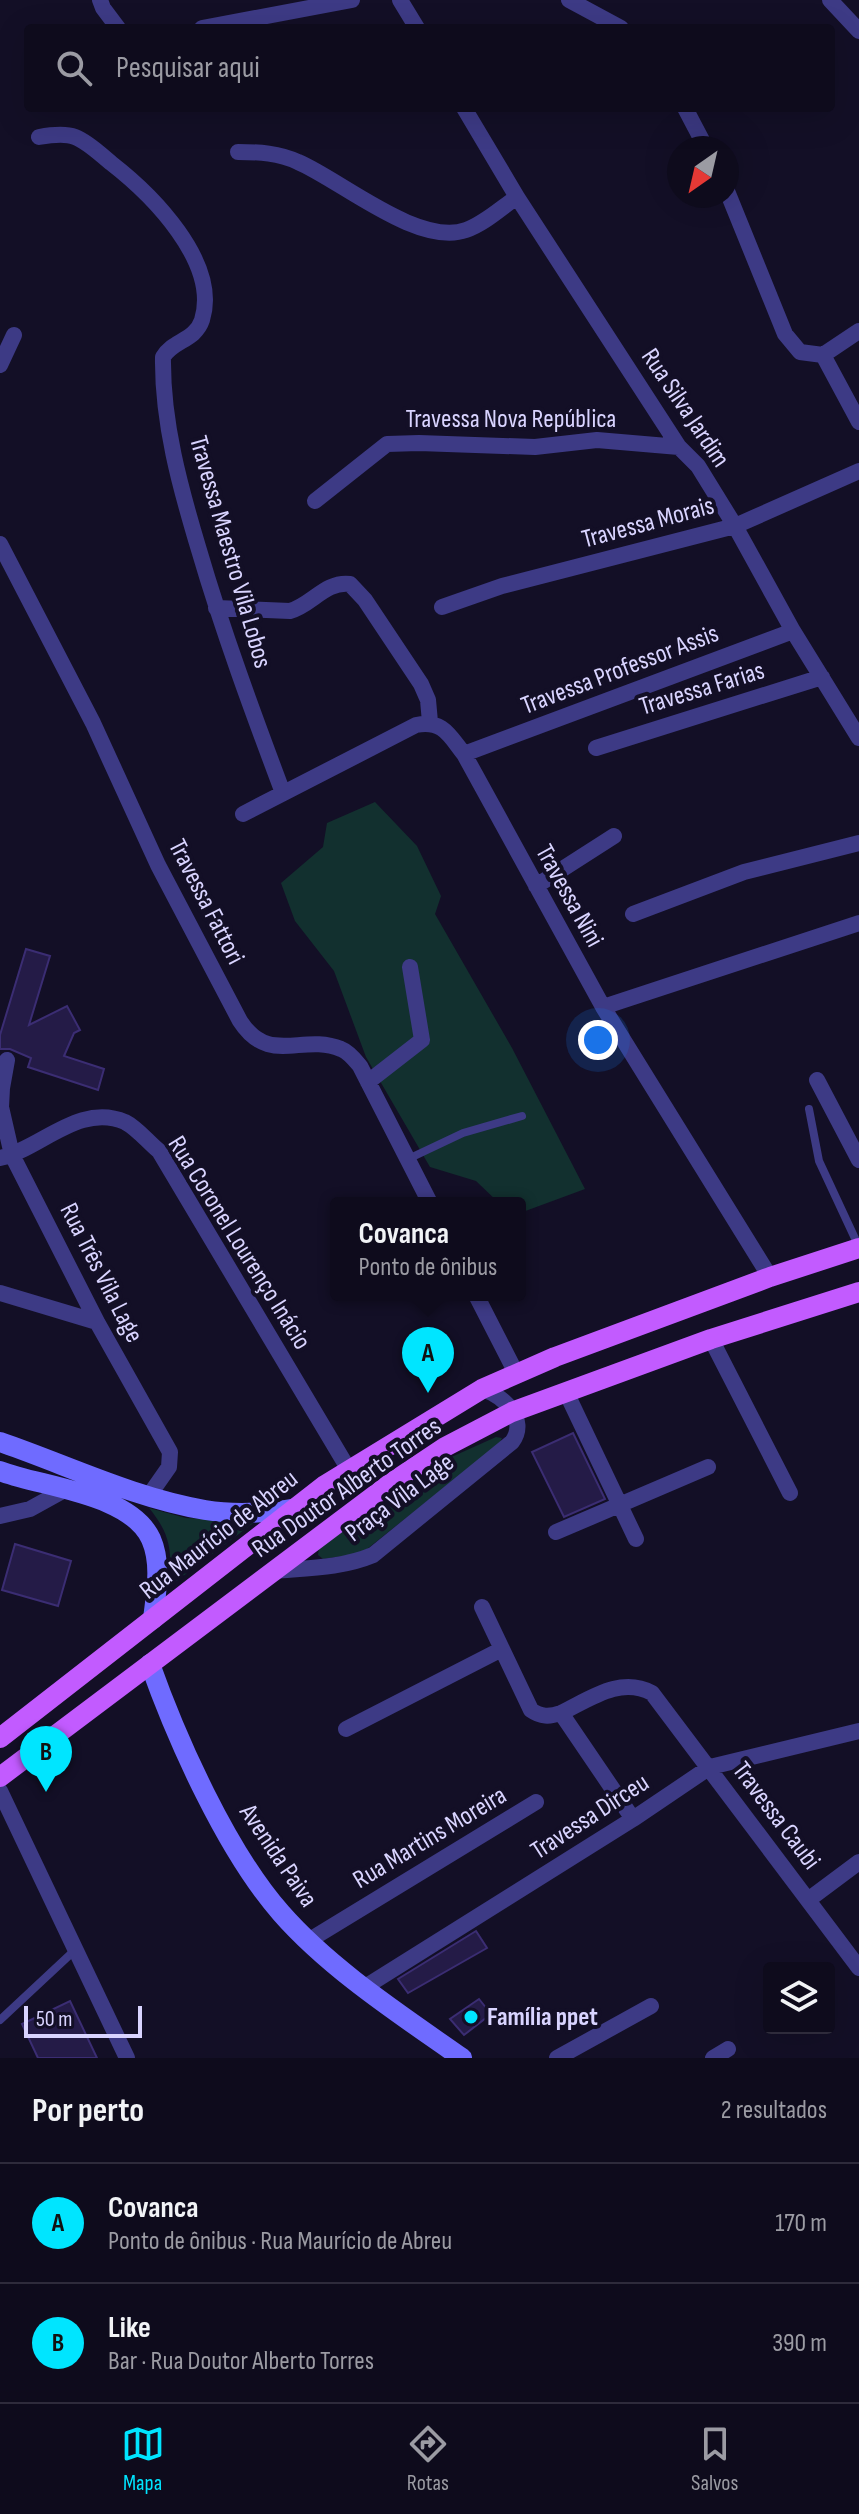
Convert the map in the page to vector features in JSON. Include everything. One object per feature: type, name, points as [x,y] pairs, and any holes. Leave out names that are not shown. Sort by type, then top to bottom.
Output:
[{"type":"main road","name":"Rua Maurício de Abreu","points":[[0,1738],[349,1470],[482,1389],[516,1373],[770,1277],[859,1248]]},
{"type":"main road","name":"Rua Doutor Alberto Torres","points":[[0,1777],[434,1454],[512,1412],[711,1339],[859,1292]]},
{"type":"main road","points":[[0,1442],[148,1497],[206,1511],[269,1512],[297,1508]]},
{"type":"main road","points":[[0,1471],[68,1488],[114,1506],[134,1519],[150,1537],[157,1575],[153,1619]]},
{"type":"main road","name":"Avenida Paiva","points":[[150,1664],[195,1771],[224,1827],[265,1893],[308,1941],[452,2056]]},
{"type":"street","points":[[223,24],[352,0]]},
{"type":"street","points":[[400,0],[415,24]]},
{"type":"street","points":[[569,0],[614,24]]},
{"type":"street","points":[[830,0],[859,31]]},
{"type":"street","points":[[102,4],[115,24]]},
{"type":"street","name":"Rua Silva Jardim","points":[[466,112],[517,197],[679,447],[698,466],[859,738]]},
{"type":"street","points":[[687,112],[700,136]]},
{"type":"street","name":"Travessa Maestro Vila Lobos","points":[[39,137],[75,137],[150,196],[176,227],[202,279],[204,302],[202,319],[196,332],[168,349],[163,357],[171,446],[216,608],[283,793]]},
{"type":"street","points":[[238,152],[275,154],[299,162],[395,218],[452,233],[466,230],[517,197]]},
{"type":"street","points":[[734,208],[785,334],[800,352],[823,355],[859,331]]},
{"type":"street","points":[[0,365],[14,335]]},
{"type":"street","points":[[823,355],[859,422]]},
{"type":"street","name":"Travessa Nova República","points":[[315,501],[387,444],[535,447],[597,440],[679,447]]},
{"type":"street","name":"Travessa Morais","points":[[442,607],[502,586],[735,526],[859,471]]},
{"type":"street","name":"Travessa Fattori","points":[[0,544],[93,723],[158,865],[249,1035],[270,1045],[340,1048],[360,1066],[427,1197]]},
{"type":"street","points":[[216,608],[290,611],[301,608],[329,587],[340,583],[350,584],[365,600],[421,684],[428,700],[430,722],[416,725],[243,814]]},
{"type":"street","name":"Travessa Professor Assis","points":[[464,754],[793,631]]},
{"type":"street","name":"Travessa Farias","points":[[596,748],[822,677]]},
{"type":"street","name":"Travessa Nini","points":[[430,722],[446,732],[464,754],[603,1007],[770,1277]]},
{"type":"street","points":[[536,886],[614,836]]},
{"type":"street","points":[[633,914],[744,872],[859,843]]},
{"type":"street","points":[[603,1007],[859,923]]},
{"type":"street","points":[[368,1082],[422,1040],[410,967]]},
{"type":"street","name":"Rua Três Vila Lage","points":[[7,1060],[1,1107],[6,1157],[170,1452],[169,1467],[148,1497]]},
{"type":"street","points":[[817,1080],[859,1160]]},
{"type":"street","name":"Rua Coronel Lourenço Inácio","points":[[6,1157],[72,1123],[97,1118],[112,1118],[127,1123],[159,1151],[349,1470]]},
{"type":"street","points":[[0,1293],[97,1322]]},
{"type":"street","points":[[479,1301],[516,1373]]},
{"type":"street","points":[[711,1339],[790,1493]]},
{"type":"street","points":[[482,1389],[503,1399],[512,1412]]},
{"type":"street","points":[[566,1392],[636,1539]]},
{"type":"street","name":"Praça Vila Lage","points":[[274,1571],[355,1563],[373,1555],[512,1442],[517,1429],[512,1412]]},
{"type":"street","points":[[556,1532],[708,1467]]},
{"type":"street","points":[[0,1516],[30,1509],[68,1488]]},
{"type":"street","points":[[482,1607],[531,1710],[545,1716],[561,1713],[633,1819]]},
{"type":"street","points":[[346,1729],[502,1649]]},
{"type":"street","name":"Travessa Caubi","points":[[561,1713],[620,1686],[633,1685],[652,1693],[859,1968]]},
{"type":"street","name":"Travessa Dirceu","points":[[365,1987],[633,1819],[710,1767],[859,1731]]},
{"type":"street","points":[[0,1791],[127,2058]]},
{"type":"street","name":"Rua Martins Moreira","points":[[308,1941],[536,1802]]},
{"type":"street","points":[[808,1900],[859,1862]]},
{"type":"street","points":[[557,2058],[651,2006]]},
{"type":"street","points":[[713,2058],[728,2049]]},
{"type":"lane","points":[[809,1109],[819,1161],[859,1248]]},
{"type":"lane","points":[[408,1159],[463,1133],[522,1116]]},
{"type":"lane","points":[[0,2020],[76,1949]]},
{"type":"green space","points":[[375,802],[417,846],[441,896],[435,914],[512,1048],[585,1189],[526,1211],[526,1197],[493,1197],[476,1181],[430,1167],[366,1057],[334,971],[295,921],[281,883],[323,847],[327,823]]},
{"type":"green space","points":[[496,1437],[502,1438],[499,1444],[367,1549],[356,1554],[323,1559],[318,1555],[319,1548],[447,1459]]},
{"type":"green space","points":[[149,1508],[186,1518],[256,1521],[170,1586],[166,1536]]},
{"type":"building","points":[[26,949],[50,956],[29,1025],[67,1006],[80,1030],[74,1033],[64,1056],[104,1069],[98,1090],[28,1067],[31,1058],[10,1049],[0,1049],[0,1035]]},
{"type":"building","points":[[573,1433],[605,1499],[564,1517],[532,1452]]},
{"type":"building","points":[[15,1544],[71,1561],[58,1606],[2,1590]]},
{"type":"building","points":[[476,1931],[487,1948],[408,1993],[398,1979]]},
{"type":"building","name":"Família ppet","points":[[479,1999],[491,2014],[464,2035],[450,2019]]},
{"type":"building","points":[[70,2001],[97,2058],[38,2058],[22,2024]]},
{"type":"place","name":"Covanca","points":[[428,1393]]},
{"type":"place","name":"Like","points":[[46,1792]]},
{"type":"place","name":"Família ppet","points":[[471,2017]]}]
